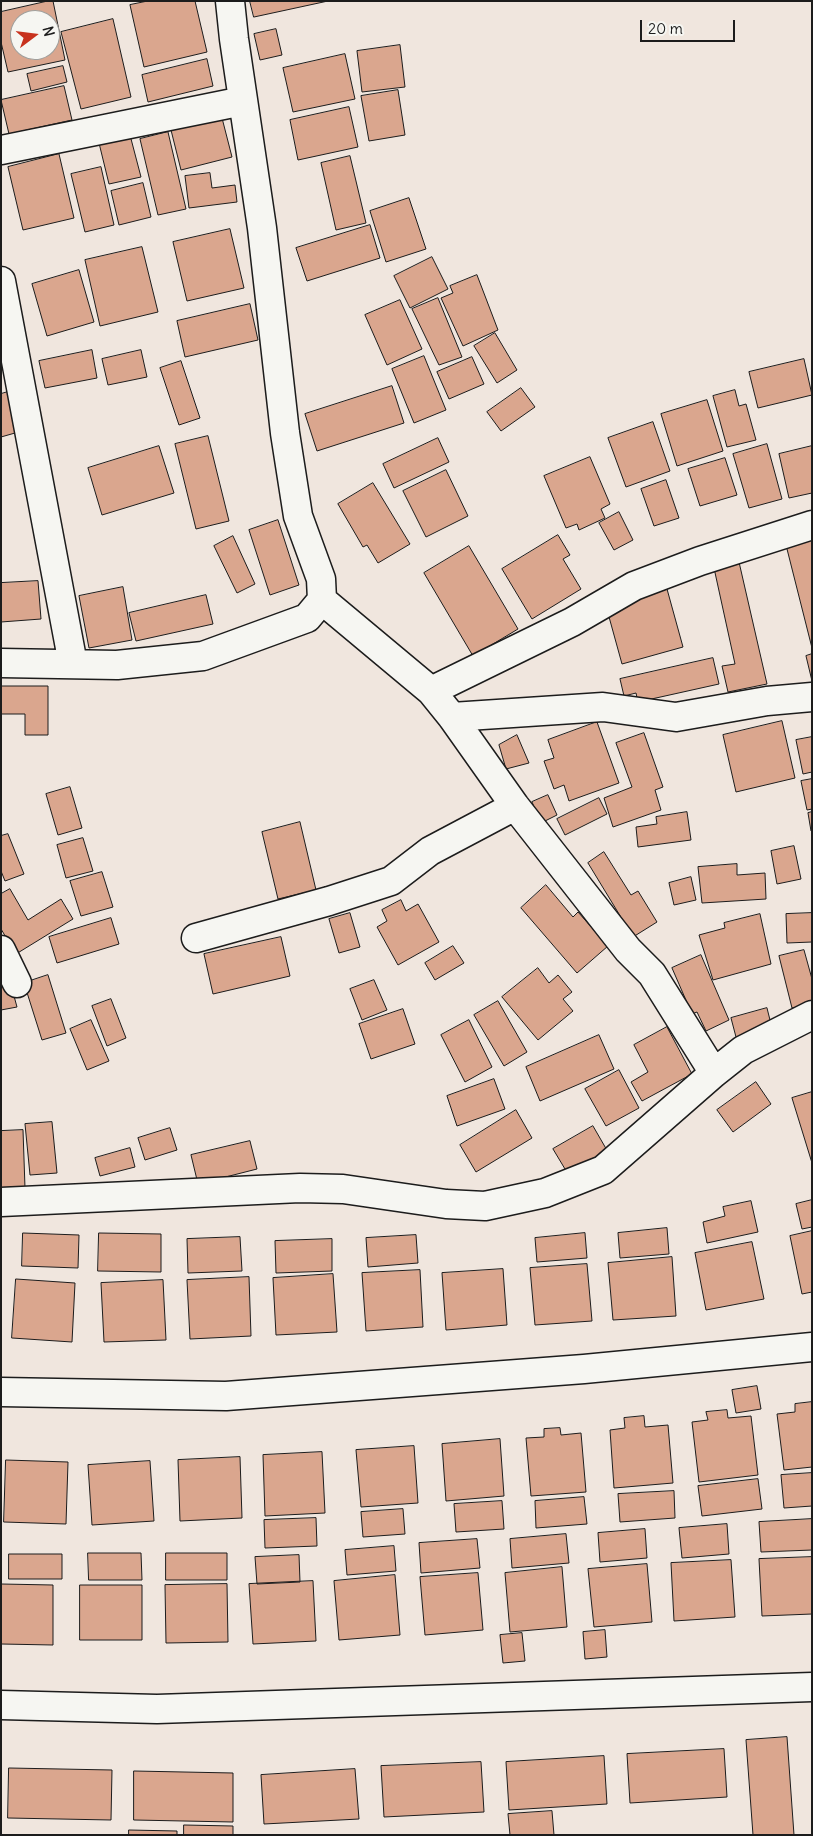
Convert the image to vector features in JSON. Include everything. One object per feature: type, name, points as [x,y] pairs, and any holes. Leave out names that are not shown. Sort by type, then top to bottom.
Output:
[{"type":"street","points":[[1,663],[117,665],[203,656],[307,618],[322,600],[321,579],[298,516],[285,432],[262,228],[230,1]]},
{"type":"street","points":[[1,150],[243,101]]},
{"type":"street","points":[[1,281],[72,664]]},
{"type":"street","points":[[430,691],[572,622],[634,586],[700,561],[812,525]]},
{"type":"street","points":[[322,600],[430,691],[452,717],[514,806],[628,950],[652,974],[714,1073]]},
{"type":"street","points":[[452,717],[603,708],[676,717],[767,701],[812,698]]},
{"type":"street","points":[[196,938],[329,901],[390,881],[430,851],[514,806]]},
{"type":"street","points":[[1,950],[17,983]]},
{"type":"street","points":[[1,1202],[334,1188],[446,1204],[485,1206],[545,1193],[603,1170],[743,1050],[812,1015]]},
{"type":"street","points":[[1,1392],[226,1396],[584,1370],[812,1347]]},
{"type":"street","points":[[1,1705],[157,1709],[812,1687]]},
{"type":"building","points":[[48,1],[53,1],[55,10],[10,10],[10,60],[60,60],[60,35],[65,60],[8,72],[1,42],[1,12]]},
{"type":"building","points":[[148,1],[195,1],[207,52],[144,67],[130,5]]},
{"type":"building","points":[[250,1],[328,1],[254,17]]},
{"type":"building","points":[[113,19],[131,97],[81,109],[61,32]]},
{"type":"building","points":[[276,29],[282,55],[260,60],[254,34]]},
{"type":"building","points":[[400,45],[405,87],[362,92],[357,51]]},
{"type":"building","points":[[345,54],[355,99],[293,112],[283,68]]},
{"type":"building","points":[[207,59],[213,86],[148,102],[142,75]]},
{"type":"building","points":[[63,66],[67,82],[31,91],[27,74]]},
{"type":"building","points":[[64,86],[72,120],[9,134],[1,100]]},
{"type":"building","points":[[398,90],[405,135],[369,141],[361,96]]},
{"type":"building","points":[[349,107],[358,147],[298,160],[290,120]]},
{"type":"building","points":[[221,114],[232,157],[181,170],[170,126]]},
{"type":"building","points":[[168,132],[186,209],[158,215],[140,139]]},
{"type":"building","points":[[130,135],[141,177],[109,184],[99,143]]},
{"type":"building","points":[[59,154],[74,218],[23,230],[8,167]]},
{"type":"building","points":[[350,156],[366,223],[336,230],[321,163]]},
{"type":"building","points":[[101,167],[114,225],[85,232],[71,174]]},
{"type":"building","points":[[210,173],[212,188],[235,185],[237,202],[189,208],[185,176]]},
{"type":"building","points":[[143,183],[151,217],[119,225],[111,191]]},
{"type":"building","points":[[409,198],[426,249],[386,262],[370,211]]},
{"type":"building","points":[[370,225],[380,258],[307,281],[296,248]]},
{"type":"building","points":[[230,229],[244,288],[187,301],[173,242]]},
{"type":"building","points":[[142,247],[158,312],[100,326],[85,260]]},
{"type":"building","points":[[432,257],[448,289],[410,308],[394,276]]},
{"type":"building","points":[[79,270],[94,322],[47,336],[32,284]]},
{"type":"building","points":[[477,275],[498,330],[463,346],[441,298],[453,293],[450,286]]},
{"type":"building","points":[[438,298],[462,357],[439,365],[412,309]]},
{"type":"building","points":[[400,300],[422,349],[387,365],[365,315]]},
{"type":"building","points":[[250,304],[258,340],[185,357],[177,321]]},
{"type":"building","points":[[495,333],[517,370],[497,383],[474,346]]},
{"type":"building","points":[[92,350],[97,378],[45,388],[39,361]]},
{"type":"building","points":[[141,350],[147,377],[108,385],[102,359]]},
{"type":"building","points":[[424,356],[446,410],[414,423],[392,369]]},
{"type":"building","points":[[472,357],[484,384],[449,399],[437,372]]},
{"type":"building","points":[[804,359],[812,395],[758,408],[749,372]]},
{"type":"building","points":[[181,361],[200,418],[179,425],[160,368]]},
{"type":"building","points":[[392,386],[404,423],[317,451],[305,414]]},
{"type":"building","points":[[521,388],[535,407],[501,431],[487,412]]},
{"type":"building","points":[[18,389],[29,429],[1,437],[1,394]]},
{"type":"building","points":[[735,390],[739,406],[746,404],[756,440],[727,447],[713,396]]},
{"type":"building","points":[[707,400],[723,451],[677,466],[661,414]]},
{"type":"building","points":[[653,422],[670,471],[626,487],[608,438]]},
{"type":"building","points":[[208,436],[229,521],[196,529],[175,444]]},
{"type":"building","points":[[438,438],[449,462],[394,488],[383,464]]},
{"type":"building","points":[[767,444],[782,499],[749,508],[733,454]]},
{"type":"building","points":[[159,446],[174,493],[102,515],[88,468]]},
{"type":"building","points":[[812,446],[812,493],[789,498],[779,454]]},
{"type":"building","points":[[590,457],[610,504],[601,509],[605,518],[579,530],[577,524],[566,528],[544,476]]},
{"type":"building","points":[[725,458],[737,495],[700,506],[688,469]]},
{"type":"building","points":[[446,470],[468,516],[426,537],[403,491]]},
{"type":"building","points":[[666,480],[679,518],[654,526],[641,489]]},
{"type":"building","points":[[373,483],[410,544],[378,563],[367,545],[363,547],[338,504]]},
{"type":"building","points":[[619,512],[633,540],[614,550],[599,523]]},
{"type":"building","points":[[278,520],[299,585],[270,595],[249,530]]},
{"type":"building","points":[[558,535],[570,555],[563,559],[581,589],[532,619],[502,569]]},
{"type":"building","points":[[233,536],[255,584],[237,593],[214,546]]},
{"type":"building","points":[[812,539],[812,648],[786,545]]},
{"type":"building","points":[[469,546],[518,629],[473,656],[424,573]]},
{"type":"building","points":[[739,562],[767,684],[728,692],[722,666],[735,664],[714,568]]},
{"type":"building","points":[[38,581],[41,619],[1,622],[1,583]]},
{"type":"building","points":[[123,587],[132,640],[89,648],[79,596]]},
{"type":"building","points":[[667,589],[683,647],[622,664],[606,606]]},
{"type":"building","points":[[206,595],[213,624],[136,641],[129,613]]},
{"type":"building","points":[[812,654],[812,681],[806,656]]},
{"type":"building","points":[[713,658],[719,684],[638,702],[636,693],[624,696],[620,679]]},
{"type":"building","points":[[1,686],[48,686],[48,735],[25,735],[25,714],[1,714]]},
{"type":"building","points":[[782,721],[795,778],[736,792],[723,735]]},
{"type":"building","points":[[597,722],[619,783],[569,801],[564,785],[554,789],[544,761],[554,758],[548,740]]},
{"type":"building","points":[[644,733],[663,787],[655,790],[661,810],[613,827],[604,798],[632,787],[616,743]]},
{"type":"building","points":[[517,735],[529,763],[506,769],[499,745]]},
{"type":"building","points":[[812,737],[812,772],[803,774],[796,740]]},
{"type":"building","points":[[812,779],[812,809],[807,810],[801,781]]},
{"type":"building","points":[[70,787],[82,828],[58,835],[46,794]]},
{"type":"building","points":[[548,795],[557,815],[541,823],[532,802]]},
{"type":"building","points":[[599,798],[607,814],[565,835],[557,819]]},
{"type":"building","points":[[687,812],[691,840],[638,847],[636,827],[657,824],[656,817]]},
{"type":"building","points":[[812,812],[812,831],[811,831],[808,813]]},
{"type":"building","points":[[300,822],[316,890],[278,899],[262,832]]},
{"type":"building","points":[[8,834],[24,874],[5,881],[1,871],[1,836]]},
{"type":"building","points":[[83,838],[93,871],[66,878],[57,845]]},
{"type":"building","points":[[794,846],[801,879],[777,884],[771,851]]},
{"type":"building","points":[[604,852],[631,895],[638,891],[657,922],[633,937],[588,863]]},
{"type":"building","points":[[737,864],[737,875],[765,873],[766,899],[702,903],[698,867]]},
{"type":"building","points":[[102,872],[113,907],[81,916],[70,881]]},
{"type":"building","points":[[691,877],[696,900],[674,905],[669,883]]},
{"type":"building","points":[[546,885],[573,917],[578,912],[608,946],[577,973],[521,908]]},
{"type":"building","points":[[10,889],[28,920],[61,899],[73,919],[16,954],[1,929],[1,894]]},
{"type":"building","points":[[401,900],[406,911],[418,904],[439,942],[398,965],[377,927],[387,921],[382,910]]},
{"type":"building","points":[[350,913],[360,947],[339,953],[329,919]]},
{"type":"building","points":[[812,913],[812,942],[787,943],[786,914]]},
{"type":"building","points":[[760,914],[771,964],[713,980],[699,935],[725,928],[724,923]]},
{"type":"building","points":[[111,918],[119,944],[57,963],[49,937]]},
{"type":"building","points":[[281,937],[290,976],[213,994],[204,954]]},
{"type":"building","points":[[453,946],[464,963],[435,980],[425,963]]},
{"type":"building","points":[[804,950],[812,979],[812,1004],[792,1008],[779,956]]},
{"type":"building","points":[[701,955],[729,1020],[706,1031],[697,1012],[692,1014],[672,968]]},
{"type":"building","points":[[538,968],[549,983],[558,975],[572,992],[563,999],[573,1011],[538,1040],[502,997]]},
{"type":"building","points":[[48,975],[66,1033],[42,1040],[24,983]]},
{"type":"building","points":[[374,980],[387,1010],[362,1020],[350,989]]},
{"type":"building","points":[[11,985],[17,1007],[1,1010],[1,988]]},
{"type":"building","points":[[111,999],[126,1038],[107,1046],[92,1006]]},
{"type":"building","points":[[498,1001],[527,1052],[504,1066],[474,1015]]},
{"type":"building","points":[[767,1008],[772,1028],[736,1037],[731,1018]]},
{"type":"building","points":[[403,1009],[415,1044],[371,1059],[359,1024]]},
{"type":"building","points":[[91,1020],[109,1061],[87,1070],[70,1029]]},
{"type":"building","points":[[469,1020],[492,1067],[465,1082],[441,1035]]},
{"type":"building","points":[[667,1027],[692,1074],[642,1101],[631,1082],[648,1072],[634,1045]]},
{"type":"building","points":[[599,1035],[614,1069],[540,1101],[526,1067]]},
{"type":"building","points":[[619,1070],[639,1108],[606,1126],[585,1089]]},
{"type":"building","points":[[494,1079],[505,1109],[457,1126],[447,1096]]},
{"type":"building","points":[[756,1082],[771,1104],[733,1132],[717,1110]]},
{"type":"building","points":[[812,1092],[812,1163],[792,1098]]},
{"type":"building","points":[[516,1110],[532,1138],[476,1172],[460,1145]]},
{"type":"building","points":[[52,1122],[57,1173],[30,1175],[25,1124]]},
{"type":"building","points":[[593,1126],[608,1152],[568,1174],[553,1149]]},
{"type":"building","points":[[170,1128],[177,1150],[145,1160],[138,1138]]},
{"type":"building","points":[[23,1130],[25,1188],[1,1188],[1,1131]]},
{"type":"building","points":[[250,1141],[257,1169],[198,1184],[191,1155]]},
{"type":"building","points":[[130,1148],[135,1167],[100,1176],[95,1158]]},
{"type":"building","points":[[812,1200],[812,1227],[802,1229],[796,1204]]},
{"type":"building","points":[[751,1201],[758,1232],[707,1243],[703,1222],[725,1216],[723,1207]]},
{"type":"building","points":[[667,1228],[669,1254],[620,1258],[618,1233]]},
{"type":"building","points":[[812,1231],[812,1292],[802,1294],[790,1236]]},
{"type":"building","points":[[23,1233],[79,1235],[78,1268],[22,1266]]},
{"type":"building","points":[[99,1233],[161,1234],[161,1272],[98,1271]]},
{"type":"building","points":[[585,1233],[587,1258],[537,1262],[535,1238]]},
{"type":"building","points":[[416,1235],[418,1263],[368,1267],[366,1238]]},
{"type":"building","points":[[240,1237],[242,1271],[188,1273],[187,1239]]},
{"type":"building","points":[[332,1239],[332,1271],[276,1273],[275,1241]]},
{"type":"building","points":[[752,1242],[764,1299],[706,1310],[695,1253]]},
{"type":"building","points":[[672,1257],[676,1316],[613,1320],[608,1263]]},
{"type":"building","points":[[587,1264],[592,1321],[535,1325],[530,1268]]},
{"type":"building","points":[[503,1269],[507,1325],[446,1330],[442,1273]]},
{"type":"building","points":[[420,1270],[423,1327],[366,1331],[362,1273]]},
{"type":"building","points":[[333,1274],[337,1332],[276,1335],[273,1278]]},
{"type":"building","points":[[249,1277],[251,1336],[190,1339],[187,1280]]},
{"type":"building","points":[[16,1279],[75,1283],[72,1342],[12,1338]]},
{"type":"building","points":[[163,1280],[166,1340],[104,1342],[101,1283]]},
{"type":"building","points":[[757,1386],[761,1409],[736,1413],[732,1390]]},
{"type":"building","points":[[812,1402],[812,1467],[784,1470],[777,1414],[795,1412],[795,1404]]},
{"type":"building","points":[[727,1410],[728,1418],[751,1416],[758,1475],[699,1482],[692,1422],[708,1420],[706,1412]]},
{"type":"building","points":[[644,1416],[645,1427],[668,1425],[673,1483],[614,1488],[610,1430],[625,1428],[624,1418]]},
{"type":"building","points":[[560,1428],[561,1435],[581,1433],[586,1492],[531,1496],[526,1438],[544,1437],[544,1429]]},
{"type":"building","points":[[500,1439],[504,1496],[446,1501],[442,1444]]},
{"type":"building","points":[[414,1446],[418,1503],[361,1507],[356,1450]]},
{"type":"building","points":[[322,1452],[325,1513],[265,1516],[263,1455]]},
{"type":"building","points":[[240,1457],[242,1518],[180,1521],[178,1460]]},
{"type":"building","points":[[6,1460],[68,1462],[66,1524],[4,1522]]},
{"type":"building","points":[[150,1461],[154,1521],[92,1525],[88,1465]]},
{"type":"building","points":[[812,1473],[812,1506],[784,1508],[781,1475]]},
{"type":"building","points":[[758,1479],[762,1509],[702,1516],[698,1486]]},
{"type":"building","points":[[674,1491],[675,1518],[620,1522],[618,1494]]},
{"type":"building","points":[[584,1497],[587,1524],[536,1528],[535,1501]]},
{"type":"building","points":[[502,1501],[504,1529],[456,1532],[454,1504]]},
{"type":"building","points":[[403,1509],[405,1534],[363,1537],[361,1512]]},
{"type":"building","points":[[316,1518],[317,1546],[265,1548],[264,1520]]},
{"type":"building","points":[[812,1519],[812,1550],[761,1552],[759,1522]]},
{"type":"building","points":[[727,1524],[729,1554],[682,1558],[679,1528]]},
{"type":"building","points":[[645,1529],[647,1558],[600,1562],[598,1533]]},
{"type":"building","points":[[566,1534],[569,1563],[512,1568],[510,1539]]},
{"type":"building","points":[[477,1539],[480,1568],[421,1573],[419,1543]]},
{"type":"building","points":[[394,1546],[396,1571],[347,1575],[345,1550]]},
{"type":"building","points":[[88,1553],[141,1553],[142,1580],[89,1580]]},
{"type":"building","points":[[166,1553],[227,1553],[227,1580],[166,1580]]},
{"type":"building","points":[[9,1554],[62,1554],[62,1579],[9,1579]]},
{"type":"building","points":[[299,1555],[300,1582],[257,1584],[255,1557]]},
{"type":"building","points":[[812,1557],[812,1614],[762,1616],[759,1559]]},
{"type":"building","points":[[731,1560],[735,1617],[674,1621],[671,1563]]},
{"type":"building","points":[[647,1564],[652,1622],[594,1627],[588,1569]]},
{"type":"building","points":[[562,1567],[567,1627],[510,1632],[505,1573]]},
{"type":"building","points":[[478,1573],[483,1630],[425,1635],[420,1577]]},
{"type":"building","points":[[395,1575],[400,1635],[339,1640],[334,1581]]},
{"type":"building","points":[[313,1581],[316,1641],[253,1644],[249,1584]]},
{"type":"building","points":[[1,1584],[53,1585],[53,1645],[1,1644]]},
{"type":"building","points":[[227,1584],[228,1642],[166,1643],[165,1585]]},
{"type":"building","points":[[80,1585],[142,1585],[142,1640],[80,1640]]},
{"type":"building","points":[[605,1630],[607,1657],[585,1659],[583,1632]]},
{"type":"building","points":[[522,1633],[525,1661],[503,1663],[500,1635]]},
{"type":"building","points":[[787,1737],[794,1835],[753,1835],[746,1740]]},
{"type":"building","points":[[724,1749],[727,1797],[630,1803],[627,1754]]},
{"type":"building","points":[[604,1756],[607,1804],[509,1810],[506,1762]]},
{"type":"building","points":[[481,1762],[484,1812],[384,1817],[381,1766]]},
{"type":"building","points":[[9,1768],[112,1770],[111,1820],[8,1818]]},
{"type":"building","points":[[355,1769],[359,1819],[264,1824],[261,1775]]},
{"type":"building","points":[[134,1771],[233,1773],[233,1822],[134,1820]]},
{"type":"building","points":[[552,1811],[554,1835],[510,1835],[508,1814]]},
{"type":"building","points":[[184,1825],[233,1826],[233,1835],[184,1835]]},
{"type":"building","points":[[129,1830],[177,1831],[177,1835],[129,1835]]}]
